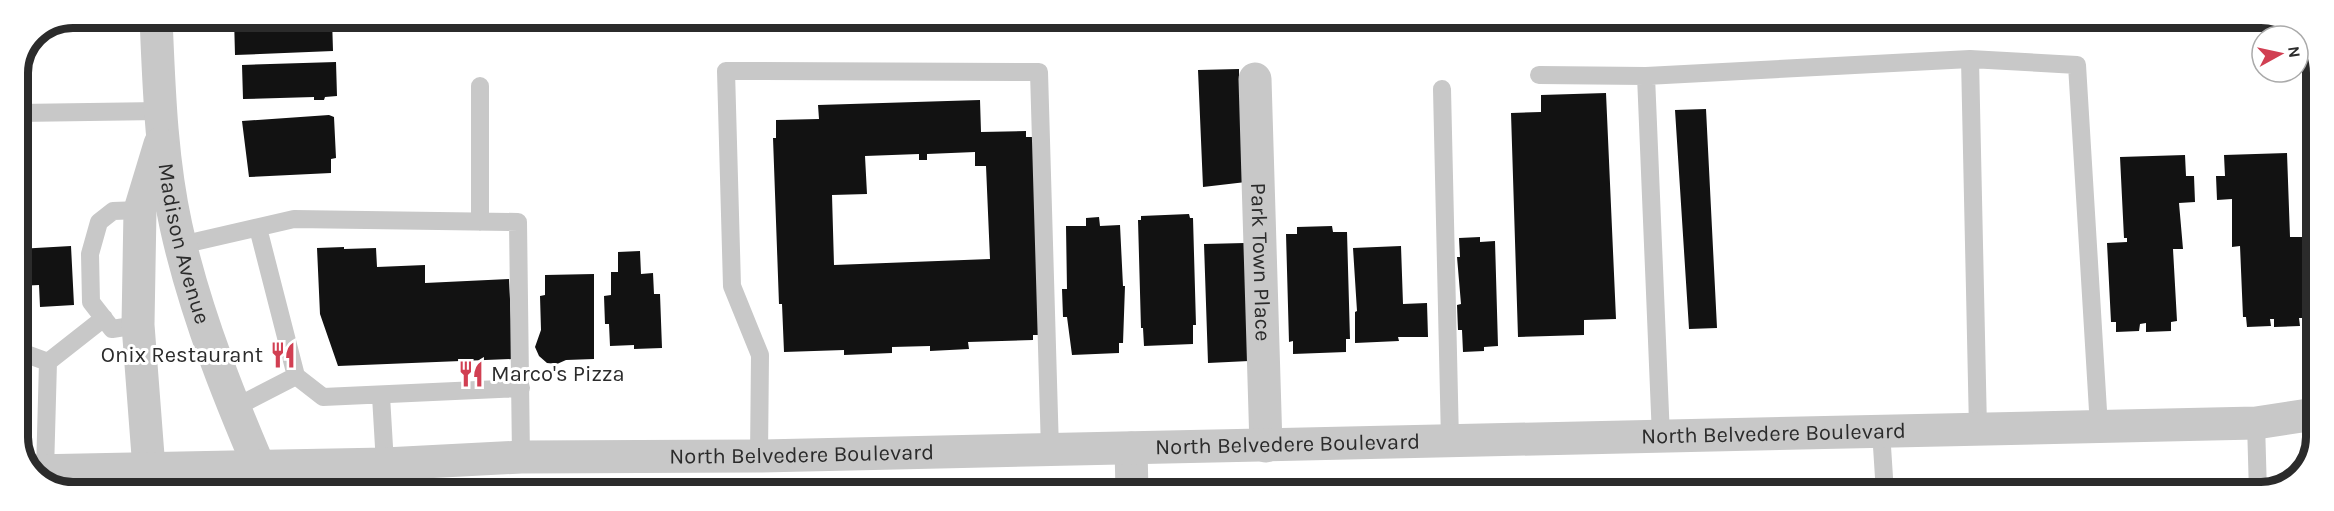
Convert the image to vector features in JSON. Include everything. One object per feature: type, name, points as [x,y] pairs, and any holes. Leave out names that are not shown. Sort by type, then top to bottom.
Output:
[{"type":"street","name":"Madison Avenue","points":[[156,28],[161,123],[176,225],[207,331],[264,479]]},
{"type":"street","name":"Park Town Place","points":[[1255,79],[1266,446]]},
{"type":"street","points":[[150,481],[138,325],[140,210],[161,123]]},
{"type":"street","name":"North Belvedere Boulevard","points":[[45,472],[150,481],[264,479],[385,464],[521,457],[759,456],[2099,427],[2256,423],[2306,415]]},
{"type":"street","points":[[1131,448],[1132,482]]},
{"type":"lane","points":[[1970,59],[1978,429]]},
{"type":"lane","points":[[1539,75],[1646,76],[1970,59],[2077,65],[2099,427]]},
{"type":"lane","points":[[759,456],[760,355],[732,286],[726,71],[1039,72],[1050,450]]},
{"type":"lane","points":[[1646,76],[1661,436]]},
{"type":"lane","points":[[480,86],[480,222]]},
{"type":"lane","points":[[1442,89],[1450,441]]},
{"type":"lane","points":[[28,114],[161,123]]},
{"type":"lane","points":[[138,325],[112,328],[91,302],[90,254],[99,222],[113,211],[140,210]]},
{"type":"lane","points":[[182,245],[294,219],[518,222],[521,457]]},
{"type":"lane","points":[[258,228],[296,376],[323,397],[521,388]]},
{"type":"lane","points":[[39,465],[48,362],[104,318]]},
{"type":"lane","points":[[29,355],[48,362]]},
{"type":"lane","points":[[236,407],[296,376]]},
{"type":"lane","points":[[381,396],[385,464]]},
{"type":"lane","points":[[2256,423],[2258,482]]},
{"type":"lane","points":[[1881,431],[1884,482]]},
{"type":"building","points":[[234,28],[332,28],[333,51],[235,55]]},
{"type":"building","points":[[336,62],[337,96],[325,97],[324,100],[314,100],[314,97],[243,99],[242,65]]},
{"type":"building","points":[[1239,69],[1239,76],[1243,75],[1246,182],[1203,187],[1198,70]]},
{"type":"building","points":[[1606,93],[1616,319],[1584,320],[1584,335],[1518,337],[1511,113],[1541,112],[1541,95]]},
{"type":"building","points":[[980,100],[981,132],[1026,131],[1026,137],[1034,137],[1041,335],[1033,335],[1033,340],[968,342],[969,349],[930,351],[930,346],[892,347],[892,353],[844,355],[844,350],[784,352],[782,304],[779,304],[773,138],[776,138],[776,120],[819,119],[818,105]],"holes":[[[975,152],[975,166],[986,166],[990,259],[834,265],[832,195],[867,194],[865,156],[919,154],[919,160],[927,160],[927,154]]]},
{"type":"building","points":[[1706,109],[1717,328],[1689,329],[1675,110]]},
{"type":"building","points":[[329,115],[334,117],[336,158],[331,159],[331,173],[249,177],[242,121]]},
{"type":"building","points":[[2287,153],[2290,237],[2303,237],[2306,318],[2299,318],[2300,326],[2274,327],[2274,319],[2270,319],[2271,326],[2247,327],[2246,317],[2243,317],[2240,246],[2232,247],[2232,199],[2217,200],[2216,176],[2225,176],[2224,155]]},
{"type":"building","points":[[2185,155],[2186,176],[2194,176],[2195,202],[2179,203],[2183,249],[2173,249],[2177,321],[2171,322],[2171,331],[2146,332],[2146,323],[2140,324],[2139,331],[2116,332],[2116,322],[2111,322],[2107,243],[2127,242],[2127,238],[2124,238],[2120,157]]},
{"type":"building","points":[[1189,214],[1190,218],[1193,218],[1196,325],[1193,325],[1193,344],[1144,346],[1143,328],[1141,328],[1138,220],[1141,220],[1141,216]]},
{"type":"building","points":[[1099,217],[1100,226],[1120,225],[1123,286],[1125,286],[1123,343],[1119,343],[1119,353],[1072,355],[1067,317],[1063,317],[1062,289],[1067,289],[1066,226],[1086,226],[1086,218]]},
{"type":"building","points":[[1332,226],[1333,232],[1347,232],[1350,339],[1346,339],[1346,352],[1293,354],[1293,341],[1289,342],[1286,234],[1297,234],[1297,227]]},
{"type":"building","points":[[1480,237],[1480,242],[1495,241],[1498,346],[1484,347],[1484,351],[1463,352],[1462,330],[1458,330],[1457,305],[1461,304],[1457,257],[1460,257],[1459,238]]},
{"type":"building","points":[[1245,243],[1249,361],[1208,363],[1204,244]]},
{"type":"building","points":[[71,246],[74,305],[40,307],[39,285],[29,285],[28,248]]},
{"type":"building","points":[[1401,246],[1403,304],[1427,303],[1428,337],[1398,337],[1399,341],[1355,343],[1355,312],[1357,311],[1353,248]]},
{"type":"building","points":[[344,247],[344,249],[376,248],[377,267],[425,265],[425,283],[509,279],[513,359],[338,366],[320,314],[317,248]]},
{"type":"building","points":[[640,251],[641,274],[653,273],[654,294],[660,294],[662,348],[634,349],[634,345],[610,346],[609,324],[605,324],[604,296],[611,295],[611,272],[618,272],[618,252]]},
{"type":"building","points":[[594,274],[594,359],[566,360],[557,364],[547,363],[539,356],[535,347],[541,330],[540,296],[545,295],[545,275]]},
{"type":"place","name":"Onix Restaurant","points":[[283,355]]},
{"type":"place","name":"Marco's Pizza","points":[[471,374]]}]
